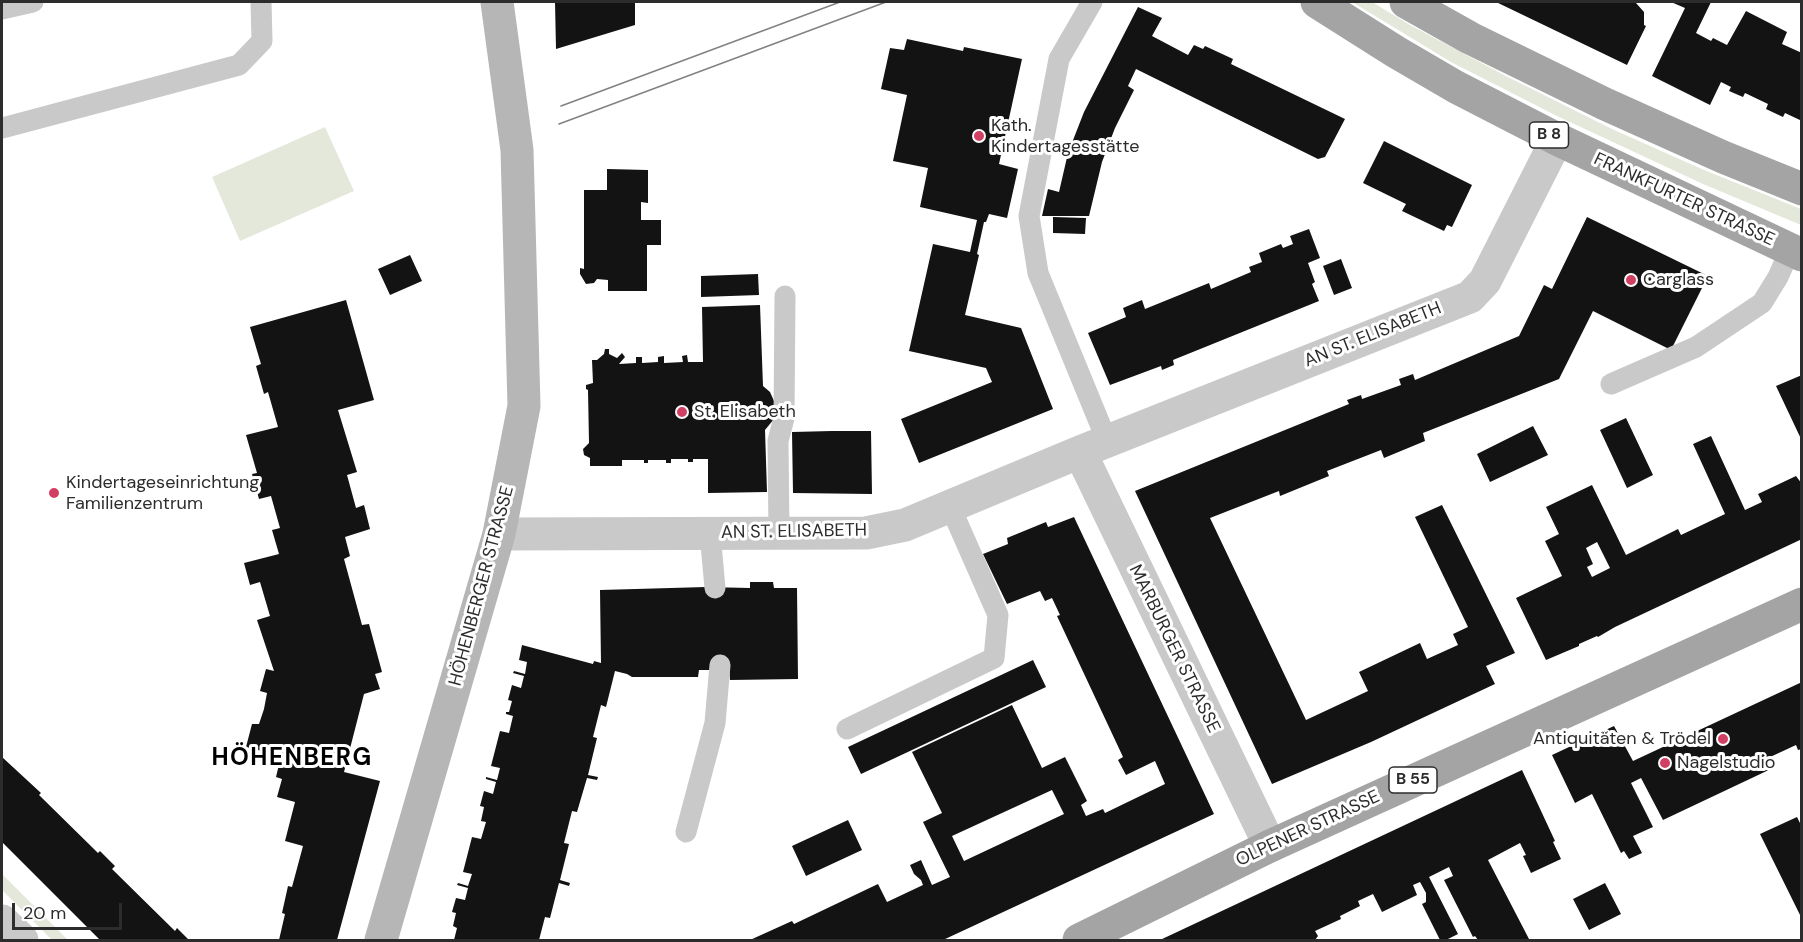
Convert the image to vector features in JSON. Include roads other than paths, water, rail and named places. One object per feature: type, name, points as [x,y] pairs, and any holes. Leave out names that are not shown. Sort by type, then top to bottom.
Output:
[{"type":"main road","name":"FRANKFURTER STRASSE","points":[[1317,2],[1427,71],[1557,139],[1796,252]]},
{"type":"main road","points":[[1406,2],[1470,38],[1595,99],[1723,157],[1802,189]]},
{"type":"main road","name":"OLPENER STRASSE","points":[[1089,938],[1270,846],[1802,604]]},
{"type":"street","name":"HÖHENBERGER STRASSE","points":[[381,940],[499,534],[524,406],[517,150],[497,2]]},
{"type":"street","name":"HÖHENBERGER STRASSE","points":[[517,150],[526,85],[520,2]]},
{"type":"street","name":"AN ST. ELISABETH","points":[[499,534],[866,533],[905,525],[1094,446],[1470,297],[1485,281],[1557,139]]},
{"type":"street","name":"MARBURGER STRASSE","points":[[1094,446],[1270,846]]},
{"type":"street","points":[[2,921],[22,940]]},
{"type":"lane","points":[[2,9],[33,2]]},
{"type":"lane","points":[[2,128],[239,65],[262,41],[261,2]]},
{"type":"lane","points":[[1092,2],[1059,59],[1029,216],[1038,273],[1094,446]]},
{"type":"lane","points":[[1611,384],[1696,347],[1762,303],[1796,252]]},
{"type":"lane","points":[[779,533],[778,441],[784,418],[785,296]]},
{"type":"lane","points":[[847,729],[994,657],[998,615],[950,506]]},
{"type":"lane","points":[[710,533],[715,588]]},
{"type":"lane","points":[[686,832],[715,723],[720,665]]},
{"type":"tram line","points":[[561,106],[840,2]]},
{"type":"tram line","points":[[559,124],[886,2]]},
{"type":"place","name":"Kath. Kindertagesstätte","points":[[979,136]]},
{"type":"place","name":"Carglass","points":[[1631,280]]},
{"type":"place","name":"St. Elisabeth","points":[[682,412]]},
{"type":"place","name":"Kindertageseinrichtung Familienzentrum","points":[[54,493]]},
{"type":"place","name":"Antiquitäten & Trödel","points":[[1723,739]]},
{"type":"place","name":"Nagelstudio","points":[[1665,763]]},
{"type":"district","name":"HÖHENBERG","points":[[292,759]]}]
